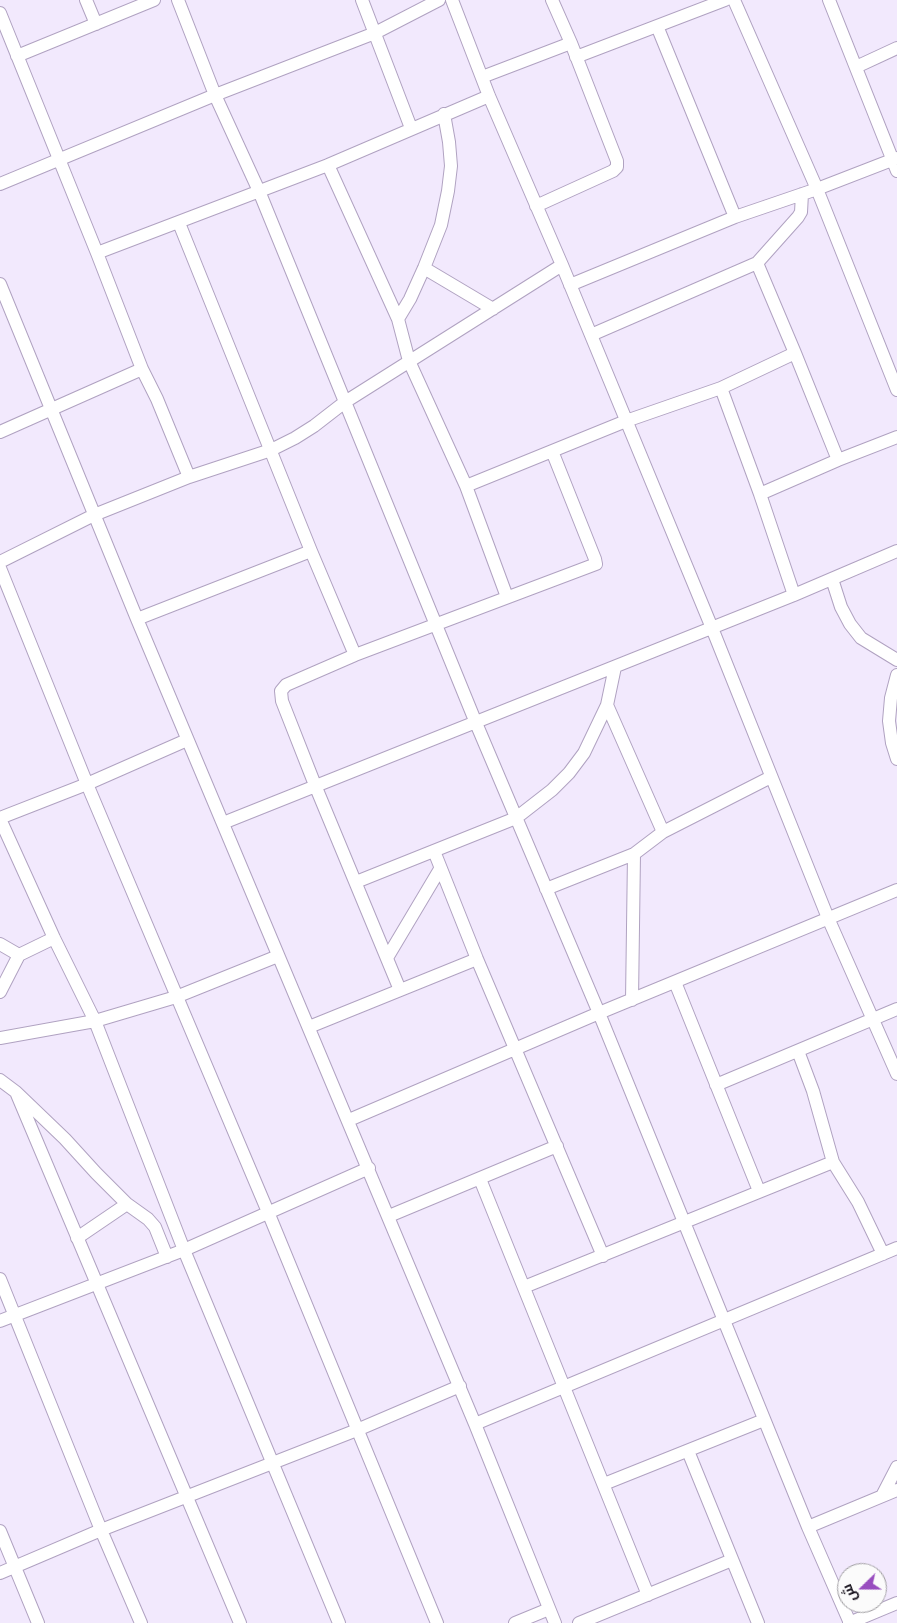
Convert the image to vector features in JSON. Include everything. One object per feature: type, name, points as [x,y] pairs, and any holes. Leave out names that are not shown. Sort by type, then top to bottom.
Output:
[{"type":"street","points":[[86,0],[96,24]]},
{"type":"street","points":[[17,56],[154,0]]},
{"type":"street","points":[[178,0],[215,95],[259,191],[435,624],[599,1013],[764,1420],[850,1623],[897,1603]]},
{"type":"street","points":[[362,0],[411,128]]},
{"type":"street","points":[[0,184],[215,95],[375,33],[439,0]]},
{"type":"street","points":[[452,0],[489,96],[591,335],[712,628],[828,918],[897,1074]]},
{"type":"street","points":[[536,206],[613,171],[617,167],[571,43],[552,0]]},
{"type":"street","points":[[576,57],[725,0]]},
{"type":"street","points":[[734,0],[817,189],[897,390]]},
{"type":"street","points":[[570,285],[735,217],[895,163],[828,0]]},
{"type":"street","points":[[0,13],[142,369],[189,477]]},
{"type":"street","points":[[656,26],[735,217]]},
{"type":"street","points":[[482,77],[571,43]]},
{"type":"street","points":[[856,67],[897,48]]},
{"type":"street","points":[[97,253],[328,165],[489,96]]},
{"type":"street","points":[[398,319],[424,268],[440,225],[448,191],[451,166],[444,114]]},
{"type":"street","points":[[328,165],[398,319],[409,361],[466,486],[507,597]]},
{"type":"street","points":[[591,335],[756,263],[798,217],[801,212],[802,194]]},
{"type":"street","points":[[179,223],[311,551],[355,655]]},
{"type":"street","points":[[756,263],[838,460]]},
{"type":"street","points":[[0,562],[94,515],[189,477],[271,450],[314,426],[345,402],[562,266]]},
{"type":"street","points":[[424,268],[492,309]]},
{"type":"street","points":[[0,284],[137,619],[476,1424],[555,1623]]},
{"type":"street","points":[[466,486],[626,421],[721,388],[795,353]]},
{"type":"street","points":[[0,432],[142,369]]},
{"type":"street","points":[[721,388],[760,494],[794,595]]},
{"type":"street","points":[[760,494],[897,437]]},
{"type":"street","points":[[400,990],[315,785],[282,701],[281,691],[286,684],[355,655],[596,564],[596,559],[552,451]]},
{"type":"street","points":[[137,619],[311,551]]},
{"type":"street","points":[[223,823],[794,595],[897,551]]},
{"type":"street","points":[[0,568],[87,784],[268,1212],[437,1623]]},
{"type":"street","points":[[832,578],[841,607],[850,624],[861,638],[897,660]]},
{"type":"street","points":[[356,882],[516,818],[552,790],[569,773],[584,753],[607,705],[615,667]]},
{"type":"street","points":[[897,675],[891,698],[889,721],[892,743],[897,759]]},
{"type":"street","points":[[607,705],[663,832]]},
{"type":"street","points":[[188,740],[87,784],[0,818],[54,938],[95,1021],[184,1250],[339,1623]]},
{"type":"street","points":[[546,889],[634,854],[663,832],[771,777]]},
{"type":"street","points":[[434,851],[477,959],[603,1256]]},
{"type":"street","points":[[632,1000],[634,854]]},
{"type":"street","points":[[387,958],[440,869]]},
{"type":"street","points":[[349,1120],[599,1013],[897,890]]},
{"type":"street","points":[[0,992],[19,955],[54,938]]},
{"type":"street","points":[[0,944],[19,955]]},
{"type":"street","points":[[0,1038],[95,1021],[176,997],[278,956]]},
{"type":"street","points":[[309,1027],[477,959]]},
{"type":"street","points":[[675,982],[759,1191]]},
{"type":"street","points":[[716,1085],[897,1009]]},
{"type":"street","points":[[798,1050],[813,1091],[833,1162],[858,1202],[883,1254]]},
{"type":"street","points":[[0,1080],[16,1092],[65,1139],[127,1204],[148,1219],[155,1228],[167,1256]]},
{"type":"street","points":[[16,1092],[240,1623]]},
{"type":"street","points":[[389,1216],[557,1146]]},
{"type":"street","points":[[524,1287],[833,1162]]},
{"type":"street","points":[[0,1321],[184,1250],[369,1168]]},
{"type":"street","points":[[480,1179],[648,1595]]},
{"type":"street","points":[[77,1238],[127,1204]]},
{"type":"street","points":[[476,1424],[897,1248]]},
{"type":"street","points":[[0,1279],[101,1530],[141,1623]]},
{"type":"street","points":[[0,1574],[101,1530],[357,1430],[460,1386]]},
{"type":"street","points":[[604,1484],[764,1420]]},
{"type":"street","points":[[688,1451],[758,1623]]},
{"type":"street","points":[[882,1496],[897,1467]]},
{"type":"street","points":[[808,1526],[897,1490]]},
{"type":"street","points":[[0,1531],[38,1623]]},
{"type":"street","points":[[579,1623],[732,1560]]},
{"type":"street","points":[[514,1623],[549,1609]]}]
